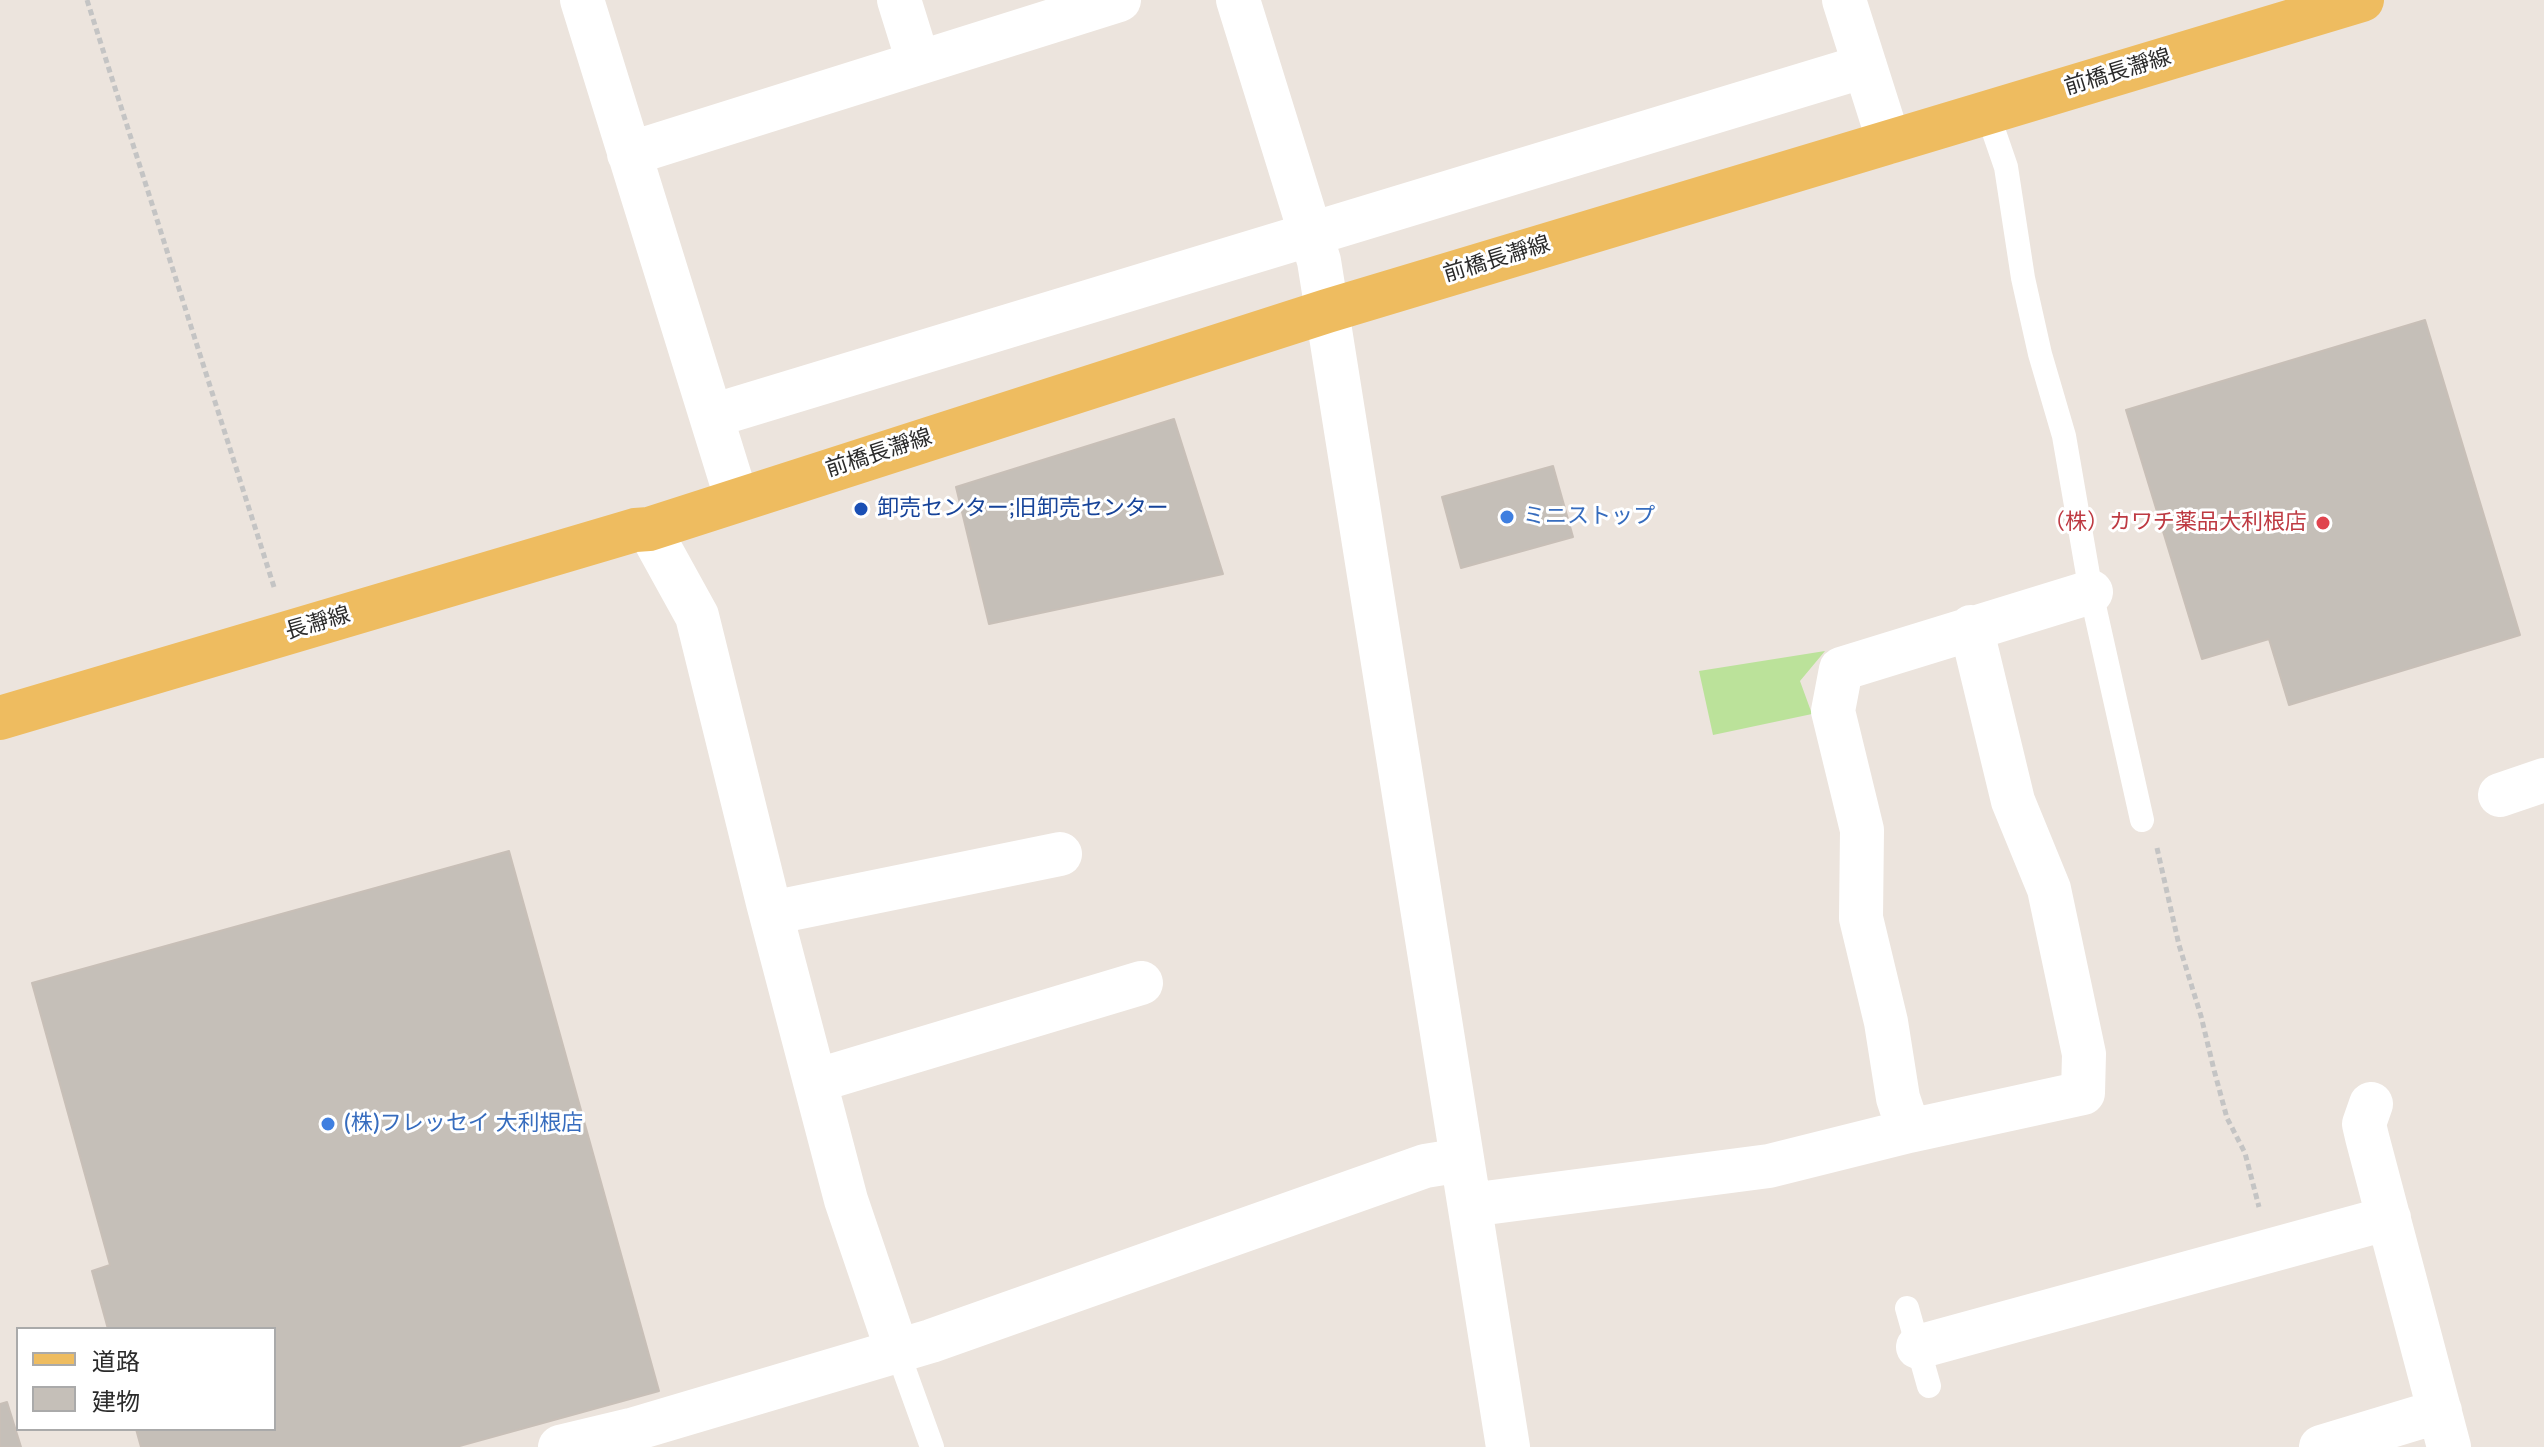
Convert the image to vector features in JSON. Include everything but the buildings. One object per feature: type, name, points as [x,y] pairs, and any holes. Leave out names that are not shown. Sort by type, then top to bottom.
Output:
[{"type":"main road","name":"前橋長瀞線","points":[[642,530],[1327,311],[2362,0]]},
{"type":"main road","name":"長瀞線","points":[[0,718],[642,530]]},
{"type":"street","points":[[582,0],[737,500]]},
{"type":"street","points":[[899,0],[918,61]]},
{"type":"street","points":[[629,154],[1119,0]]},
{"type":"street","points":[[1238,0],[1319,261],[1508,1447]]},
{"type":"street","points":[[1844,0],[1889,142]]},
{"type":"street","points":[[712,416],[1865,66]]},
{"type":"street","points":[[642,530],[697,616],[846,1200],[897,1350]]},
{"type":"street","points":[[1909,1131],[1898,1098],[1886,1022],[1861,918],[1862,830],[1833,711],[1841,669],[2091,592]]},
{"type":"street","points":[[1470,1205],[1769,1166],[2083,1093],[2084,1054],[2049,889],[2013,801],[1971,627]]},
{"type":"street","points":[[2500,795],[2544,780]]},
{"type":"street","points":[[771,913],[1060,854]]},
{"type":"street","points":[[815,1081],[1141,983]]},
{"type":"street","points":[[2321,1447],[2445,1429],[2364,1124],[2371,1104]]},
{"type":"street","points":[[560,1447],[631,1430],[931,1341],[1425,1166],[1462,1160]]},
{"type":"street","points":[[1918,1347],[2389,1218]]},
{"type":"lane","points":[[1987,112],[2006,167],[2023,278],[2040,354],[2064,436],[2091,592],[2142,820]]},
{"type":"lane","points":[[897,1350],[932,1447]]},
{"type":"path","points":[[87,0],[289,633]]},
{"type":"path","points":[[2142,820],[2154,836],[2179,945],[2227,1118],[2245,1153],[2270,1251]]},
{"type":"green space","points":[[1825,651],[1800,681],[1812,714],[1713,735],[1699,671]]},
{"type":"place","name":"卸売センター;旧卸売センター","points":[[861,509]]},
{"type":"place","name":"ミニストップ","points":[[1507,517]]},
{"type":"place","name":"（株）カワチ薬品大利根店","points":[[2323,523]]},
{"type":"place","name":"(株)フレッセイ 大利根店","points":[[328,1124]]}]
